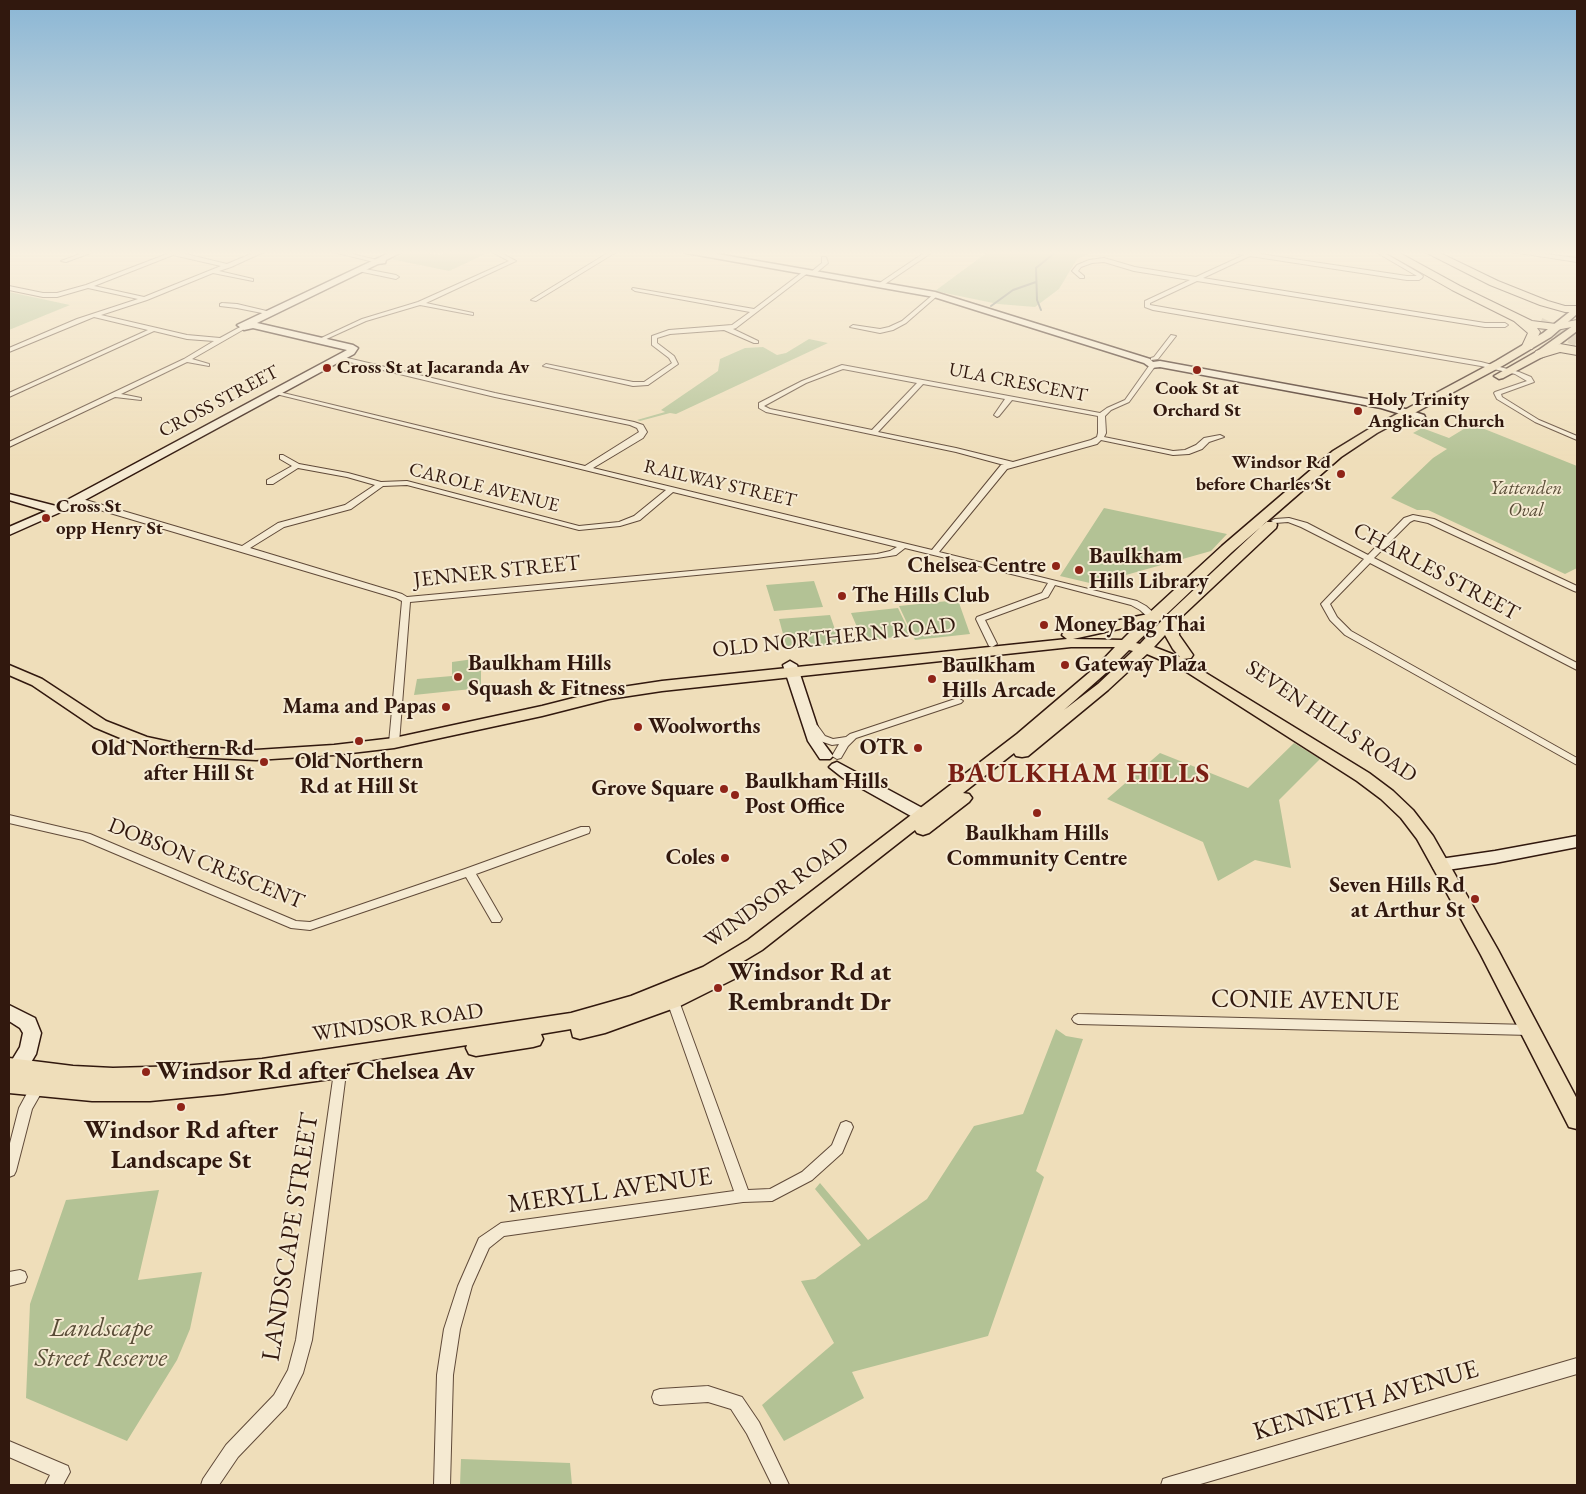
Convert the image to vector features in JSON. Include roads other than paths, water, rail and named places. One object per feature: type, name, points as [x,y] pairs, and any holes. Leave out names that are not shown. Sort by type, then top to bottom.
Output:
[{"type":"highway","points":[[1520,321],[1532,328],[1534,336],[1528,346]]},
{"type":"highway","points":[[1522,321],[1529,324],[1568,327]]},
{"type":"highway","points":[[1535,321],[1540,323]]},
{"type":"highway","points":[[1540,354],[1560,348],[1577,351]]},
{"type":"main road","name":"WINDSOR ROAD","points":[[11,1075],[183,1076],[341,1062],[571,1032],[605,1025],[674,1001],[712,984],[740,968],[855,878],[1023,738],[1102,669],[1172,618],[1312,486],[1346,460],[1413,415],[1528,346],[1568,327]]},
{"type":"main road","name":"WINDSOR ROAD","points":[[11,1075],[37,1088],[92,1092],[181,1090],[571,1022],[636,1003],[710,972],[755,944],[1103,687],[1139,643],[1153,617],[1227,549],[1324,465],[1373,431],[1413,415],[1540,354],[1568,327]]},
{"type":"main road","points":[[1064,640],[1153,617]]},
{"type":"main road","points":[[1172,618],[1171,631],[1173,639],[1186,655]]},
{"type":"main road","points":[[1064,640],[1087,646],[1097,651],[1102,656],[1102,669]]},
{"type":"main road","name":"OLD NORTHERN ROAD","points":[[791,668],[1064,640]]},
{"type":"main road","name":"OLD NORTHERN ROAD","points":[[9,669],[37,682],[100,724],[123,734],[168,748],[201,753],[256,755],[334,750],[394,743],[636,689],[791,668],[992,644],[1064,640],[1139,643]]},
{"type":"main road","name":"SEVEN HILLS ROAD","points":[[1139,643],[1186,655],[1261,706],[1371,774],[1398,795],[1432,830],[1445,865],[1577,1120]]},
{"type":"main road","name":"SEVEN HILLS ROAD","points":[[1139,643],[1187,666],[1363,777],[1387,795],[1407,814],[1445,865]]},
{"type":"street","points":[[9,350],[78,321]]},
{"type":"street","points":[[115,321],[187,337],[219,340]]},
{"type":"street","points":[[9,445],[186,360],[219,340],[258,321]]},
{"type":"street","points":[[320,340],[362,321]]},
{"type":"street","points":[[546,366],[642,385],[649,383],[675,364],[672,357],[654,344],[654,337],[669,332],[726,328],[739,324],[743,321]]},
{"type":"street","points":[[853,327],[880,331],[891,329],[905,321]]},
{"type":"street","points":[[1017,321],[1153,363],[1374,404],[1413,415]]},
{"type":"street","points":[[1227,321],[1494,367],[1524,376],[1531,382],[1497,393],[1499,398],[1537,421],[1577,438]]},
{"type":"street","points":[[1458,321],[1485,325],[1505,325]]},
{"type":"street","name":"CROSS STREET","points":[[9,531],[76,500],[275,394],[351,352],[353,348],[250,325]]},
{"type":"street","points":[[726,328],[756,342]]},
{"type":"street","points":[[9,395],[152,330]]},
{"type":"street","points":[[1100,438],[1102,433],[1100,415],[1109,408],[1127,400],[1173,336]]},
{"type":"street","points":[[339,358],[494,394],[632,423],[640,428],[642,432],[640,436],[586,469]]},
{"type":"street","points":[[186,360],[207,365]]},
{"type":"street","name":"ULA CRESCENT","points":[[1011,464],[757,407],[804,382],[842,367],[1100,415]]},
{"type":"street","points":[[873,433],[922,381]]},
{"type":"street","name":"RAILWAY STREET","points":[[275,394],[1053,582],[1140,605],[1153,617]]},
{"type":"street","points":[[115,395],[139,399]]},
{"type":"street","points":[[997,415],[1010,398]]},
{"type":"street","points":[[934,553],[999,472],[1011,464],[1085,445],[1100,438],[1173,453],[1186,452],[1207,440],[1220,436]]},
{"type":"street","name":"CAROLE AVENUE","points":[[282,457],[298,466],[348,475],[382,484],[407,483],[578,528],[620,524],[637,518],[671,490]]},
{"type":"street","points":[[270,482],[298,466]]},
{"type":"street","points":[[243,549],[287,522],[348,507],[382,484]]},
{"type":"street","points":[[9,497],[57,510]]},
{"type":"street","name":"JENNER STREET","points":[[76,500],[399,596],[406,600],[877,556],[893,553],[903,546]]},
{"type":"street","points":[[1577,589],[1445,528],[1412,517],[1406,520],[1325,604],[1333,618],[1348,633],[1577,762]]},
{"type":"street","name":"CHARLES STREET","points":[[1275,521],[1282,519],[1296,521],[1370,557],[1577,667]]},
{"type":"street","points":[[992,644],[980,619],[1044,595],[1053,582]]},
{"type":"street","points":[[394,743],[406,600]]},
{"type":"street","points":[[791,668],[816,741],[830,759],[848,774],[928,818]]},
{"type":"street","points":[[830,759],[849,740],[870,730],[958,701]]},
{"type":"street","points":[[807,715],[821,738],[832,742],[849,740]]},
{"type":"street","name":"DOBSON CRESCENT","points":[[9,820],[86,837],[295,925],[310,926],[585,830]]},
{"type":"street","points":[[1445,865],[1576,844]]},
{"type":"street","points":[[469,872],[496,919]]},
{"type":"street","points":[[674,1001],[743,1196]]},
{"type":"street","points":[[9,1012],[28,1024],[32,1033],[29,1049],[11,1075]]},
{"type":"street","name":"CONIE AVENUE","points":[[1078,1019],[1530,1030]]},
{"type":"street","name":"LANDSCAPE STREET","points":[[209,1485],[232,1451],[280,1402],[295,1373],[304,1340],[341,1062]]},
{"type":"street","points":[[9,1171],[26,1108],[37,1088]]},
{"type":"street","name":"MERYLL AVENUE","points":[[442,1485],[445,1375],[452,1329],[465,1286],[484,1243],[501,1230],[743,1196],[772,1195],[807,1176],[837,1149],[846,1127]]},
{"type":"street","name":"KENNETH AVENUE","points":[[1169,1485],[1577,1366]]},
{"type":"street","points":[[660,1397],[708,1394],[736,1403],[753,1428],[781,1485]]},
{"type":"street","points":[[9,1449],[62,1472],[53,1485]]},
{"type":"tunnel","points":[[1540,323],[1577,341]]},
{"type":"place","name":"Cross St at Jacaranda Av","points":[[327,368]]},
{"type":"place","name":"Cook St at Orchard St","points":[[1197,370]]},
{"type":"place","name":"Holy Trinity Anglican Church","points":[[1358,411]]},
{"type":"place","name":"Windsor Rd before Charles St","points":[[1341,474]]},
{"type":"place","name":"Cross St opp Henry St","points":[[46,518]]},
{"type":"place","name":"Chelsea Centre","points":[[1056,566]]},
{"type":"place","name":"Baulkham Hills Library","points":[[1079,570]]},
{"type":"place","name":"The Hills Club","points":[[842,596]]},
{"type":"place","name":"Money Bag Thai","points":[[1044,625]]},
{"type":"place","name":"Gateway Plaza","points":[[1065,665]]},
{"type":"place","name":"Baulkham Hills Squash & Fitness","points":[[458,677]]},
{"type":"place","name":"Baulkham Hills Arcade","points":[[932,679]]},
{"type":"place","name":"Mama and Papas","points":[[446,707]]},
{"type":"place","name":"Woolworths","points":[[638,727]]},
{"type":"place","name":"Old Northern Rd at Hill St","points":[[359,741]]},
{"type":"place","name":"OTR","points":[[918,748]]},
{"type":"place","name":"Old Northern Rd after Hill St","points":[[264,762]]},
{"type":"place","name":"Grove Square","points":[[724,789]]},
{"type":"place","name":"Baulkham Hills Post Office","points":[[735,795]]},
{"type":"place","name":"Baulkham Hills Community Centre","points":[[1037,813]]},
{"type":"place","name":"Coles","points":[[725,858]]},
{"type":"place","name":"Seven Hills Rd at Arthur St","points":[[1475,899]]},
{"type":"place","name":"Windsor Rd at Rembrandt Dr","points":[[718,988]]},
{"type":"place","name":"Windsor Rd after Chelsea Av","points":[[146,1072]]},
{"type":"place","name":"Windsor Rd after Landscape St","points":[[181,1107]]},
{"type":"district","name":"BAULKHAM HILLS","points":[[1079,774]]},
{"type":"park label","name":"Yattenden Oval","points":[[1526,500]]},
{"type":"park label","name":"Landscape Street Reserve","points":[[101,1344]]}]
